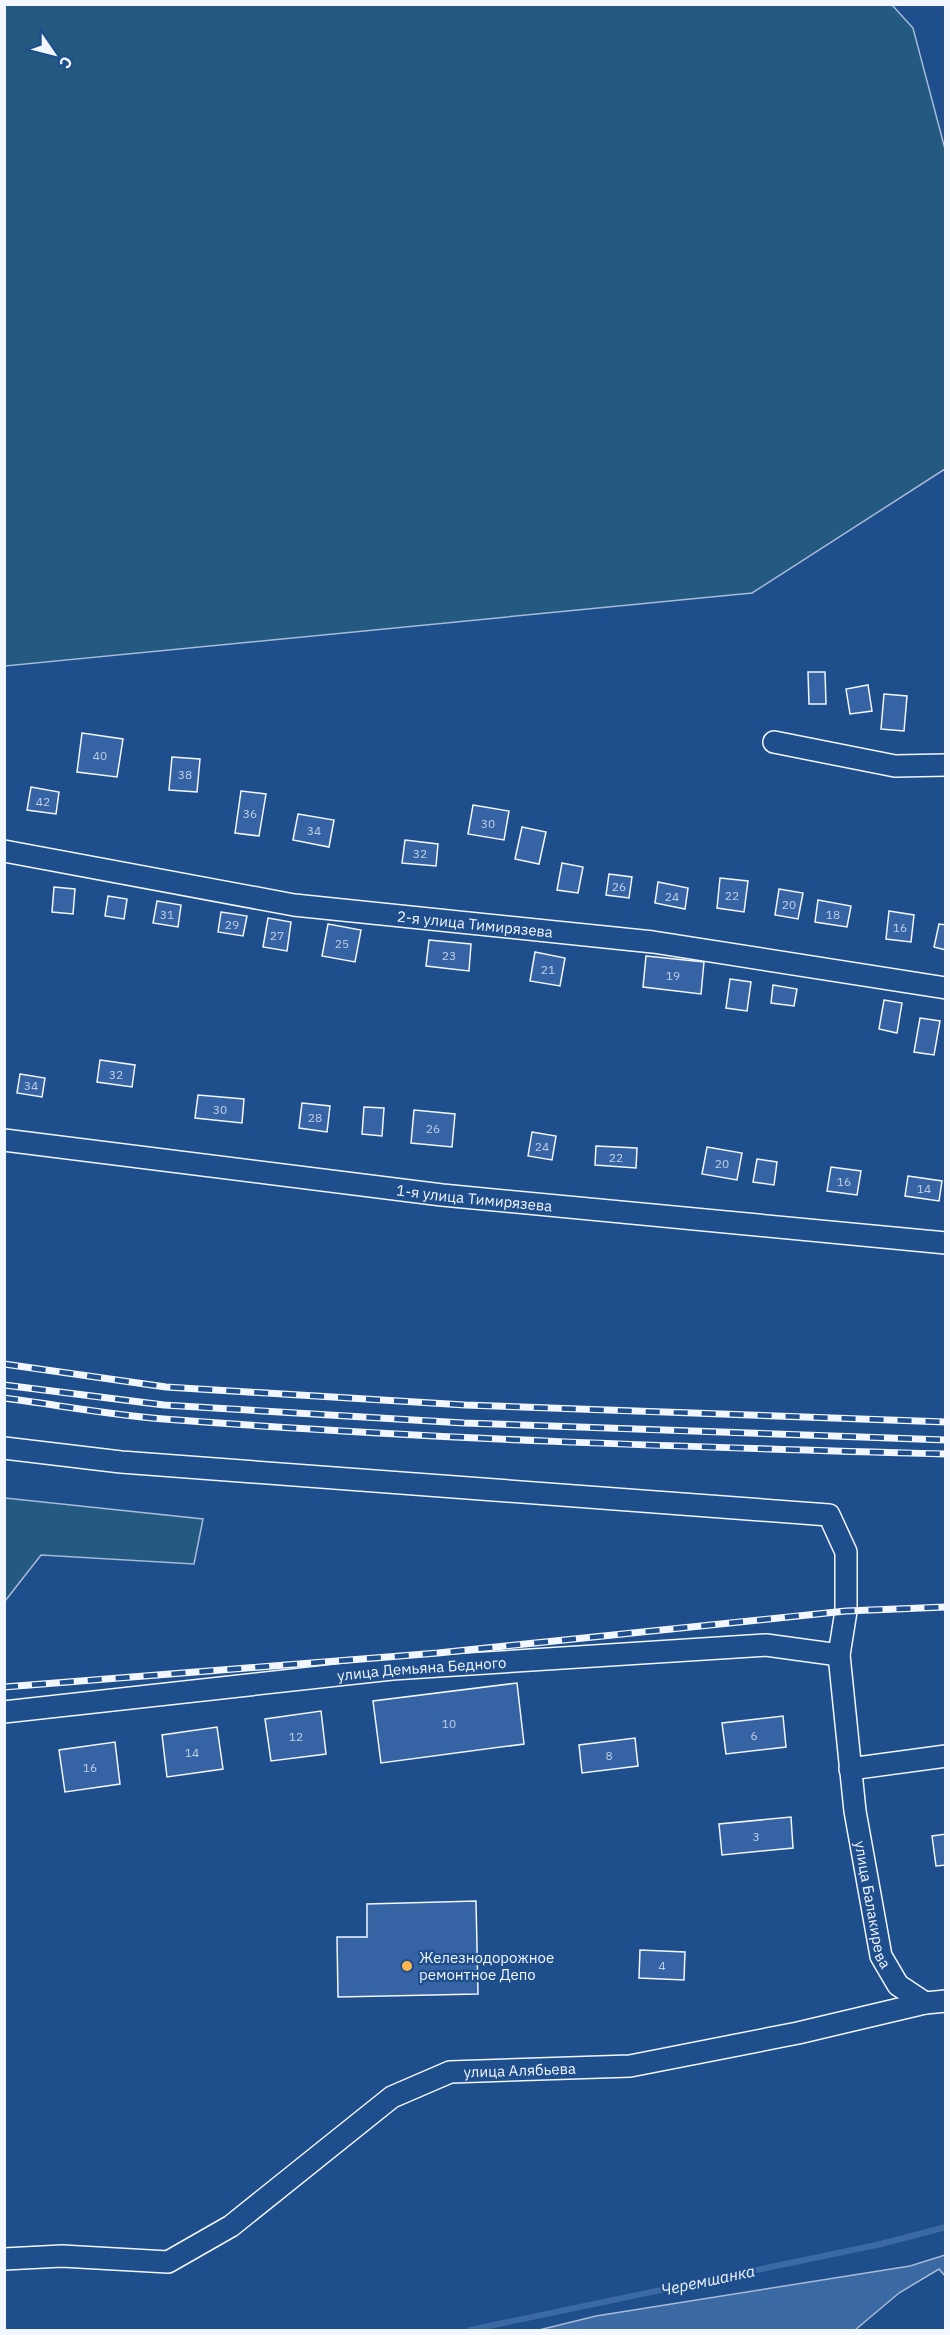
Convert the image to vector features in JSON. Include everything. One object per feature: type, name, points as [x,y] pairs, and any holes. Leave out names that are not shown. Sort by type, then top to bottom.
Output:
[{"type":"street","points":[[774,742],[895,766],[945,765]]},
{"type":"street","name":"2-я улица Тимирязева","points":[[4,851],[294,905],[653,942],[945,988]]},
{"type":"street","name":"1-я улица Тимирязева","points":[[4,1140],[442,1195],[945,1243]]},
{"type":"street","name":"улица Балакирева","points":[[4,1448],[121,1462],[829,1515],[846,1552],[846,1611],[839,1655],[855,1811],[881,1956],[898,1985],[935,2002]]},
{"type":"street","name":"улица Демьяна Бедного","points":[[4,1712],[392,1669],[766,1645],[839,1655]]},
{"type":"street","points":[[850,1769],[945,1756]]},
{"type":"street","name":"улица Алябьева","points":[[4,2259],[62,2256],[168,2262],[231,2226],[392,2097],[450,2072],[630,2066],[798,2033],[935,2002]]},
{"type":"shaded area","points":[[5,5],[892,5],[913,28],[945,149],[945,469],[752,593],[5,666]]},
{"type":"shaded area","points":[[5,1498],[203,1519],[194,1564],[41,1555],[5,1601]]},
{"type":"shaded area","points":[[945,2255],[945,2276],[939,2269],[899,2293],[855,2330],[539,2330],[596,2316],[910,2266]]},
{"type":"building","points":[[808,672],[825,672],[826,704],[809,704]]},
{"type":"building","points":[[868,685],[872,711],[850,714],[846,689]]},
{"type":"building","points":[[884,694],[907,696],[904,731],[881,729]]},
{"type":"building","points":[[82,733],[123,739],[117,777],[77,772]]},
{"type":"building","points":[[172,757],[200,759],[197,792],[169,790]]},
{"type":"building","points":[[31,787],[59,792],[56,814],[27,810]]},
{"type":"building","points":[[241,791],[266,794],[259,836],[235,833]]},
{"type":"building","points":[[473,805],[509,811],[504,840],[468,834]]},
{"type":"building","points":[[298,814],[334,820],[329,847],[293,840]]},
{"type":"building","points":[[522,827],[546,832],[539,864],[515,859]]},
{"type":"building","points":[[405,840],[438,844],[436,866],[402,863]]},
{"type":"building","points":[[562,863],[583,867],[578,893],[557,890]]},
{"type":"building","points":[[609,874],[632,877],[629,898],[606,895]]},
{"type":"building","points":[[720,878],[748,881],[744,912],[717,908]]},
{"type":"building","points":[[658,882],[688,888],[685,909],[655,903]]},
{"type":"building","points":[[54,887],[75,889],[73,914],[52,912]]},
{"type":"building","points":[[779,889],[803,893],[798,919],[775,915]]},
{"type":"building","points":[[108,896],[127,899],[124,919],[105,916]]},
{"type":"building","points":[[818,900],[851,906],[847,927],[815,922]]},
{"type":"building","points":[[157,901],[181,905],[178,927],[153,923]]},
{"type":"building","points":[[889,911],[914,915],[911,942],[886,939]]},
{"type":"building","points":[[221,912],[247,916],[243,936],[218,932]]},
{"type":"building","points":[[268,918],[291,922],[287,951],[263,947]]},
{"type":"building","points":[[328,924],[361,930],[355,962],[322,956]]},
{"type":"building","points":[[939,924],[946,925],[946,950],[934,947]]},
{"type":"building","points":[[429,940],[471,944],[469,971],[426,966]]},
{"type":"building","points":[[535,952],[565,958],[560,986],[530,981]]},
{"type":"building","points":[[646,956],[704,962],[701,994],[643,987]]},
{"type":"building","points":[[730,979],[751,982],[747,1011],[726,1008]]},
{"type":"building","points":[[773,985],[797,989],[794,1006],[771,1003]]},
{"type":"building","points":[[884,1000],[902,1003],[897,1033],[879,1029]]},
{"type":"building","points":[[920,1018],[940,1021],[934,1055],[914,1052]]},
{"type":"building","points":[[100,1060],[135,1065],[132,1087],[97,1082]]},
{"type":"building","points":[[20,1074],[45,1078],[42,1097],[17,1093]]},
{"type":"building","points":[[198,1095],[244,1099],[242,1123],[195,1118]]},
{"type":"building","points":[[302,1103],[330,1106],[327,1132],[299,1128]]},
{"type":"building","points":[[364,1107],[384,1108],[382,1136],[362,1134]]},
{"type":"building","points":[[414,1110],[455,1114],[452,1147],[411,1143]]},
{"type":"building","points":[[532,1132],[556,1136],[552,1160],[528,1156]]},
{"type":"building","points":[[596,1146],[637,1148],[636,1168],[595,1165]]},
{"type":"building","points":[[707,1147],[742,1153],[737,1180],[702,1174]]},
{"type":"building","points":[[757,1159],[777,1162],[774,1185],[753,1182]]},
{"type":"building","points":[[831,1167],[861,1171],[857,1195],[827,1191]]},
{"type":"building","points":[[908,1176],[942,1181],[939,1201],[905,1196]]},
{"type":"building","points":[[517,1683],[524,1744],[381,1763],[373,1701]]},
{"type":"building","points":[[321,1711],[326,1754],[271,1761],[265,1719]]},
{"type":"building","points":[[783,1716],[786,1747],[726,1754],[722,1723]]},
{"type":"building","points":[[217,1727],[223,1769],[167,1777],[162,1735]]},
{"type":"building","points":[[635,1738],[638,1766],[582,1773],[579,1745]]},
{"type":"building","points":[[115,1742],[120,1784],[65,1792],[59,1750]]},
{"type":"building","points":[[791,1817],[793,1848],[722,1855],[719,1824]]},
{"type":"building","points":[[946,1834],[946,1865],[936,1866],[932,1836]]},
{"type":"building","name":"Железнодорожное ремонтное Депо","points":[[476,1901],[478,1994],[338,1997],[337,1937],[367,1937],[367,1904]]},
{"type":"building","points":[[640,1950],[685,1952],[684,1980],[639,1978]]},
{"type":"waterway","name":"Черемшанка","points":[[470,2330],[881,2244],[946,2227]]},
{"type":"railway","points":[[4,1364],[166,1387],[465,1405],[946,1422]]},
{"type":"railway","points":[[4,1385],[164,1405],[464,1423],[946,1440]]},
{"type":"railway","points":[[4,1398],[144,1417],[359,1432],[652,1445],[946,1454]]},
{"type":"railway","points":[[4,1687],[438,1653],[846,1611],[946,1607]]},
{"type":"place","name":"Железнодорожное ремонтное Депо","points":[[407,1966]]}]
